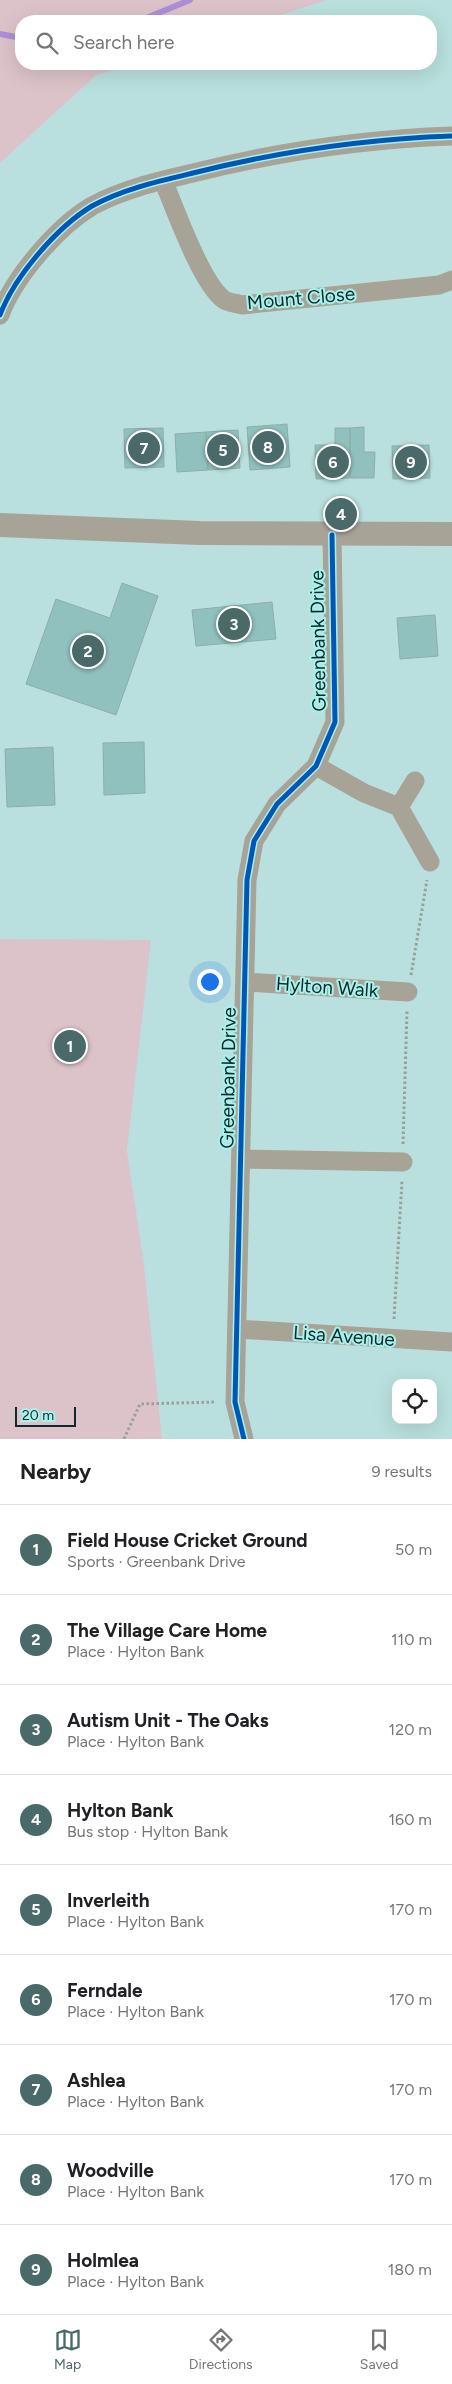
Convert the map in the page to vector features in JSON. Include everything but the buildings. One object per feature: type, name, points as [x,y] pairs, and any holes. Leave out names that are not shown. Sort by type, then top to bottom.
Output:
[{"type":"street","points":[[0,315],[6,298],[28,268],[62,230],[92,207],[130,190],[259,156],[413,137],[452,136]]},
{"type":"street","name":"Mount Close","points":[[163,180],[202,270],[212,288],[225,301],[242,305],[439,285],[452,280]]},
{"type":"street","points":[[0,525],[199,533],[452,534]]},
{"type":"street","name":"Greenbank Drive","points":[[244,1439],[235,1402],[247,880],[254,841],[277,804],[316,766],[335,722],[332,535]]},
{"type":"street","points":[[316,766],[364,793],[399,807],[430,862]]},
{"type":"street","points":[[399,807],[415,781]]},
{"type":"street","name":"Hylton Walk","points":[[245,982],[408,992]]},
{"type":"street","points":[[241,1159],[403,1162]]},
{"type":"street","name":"Lisa Avenue","points":[[236,1329],[452,1342]]},
{"type":"path","points":[[393,1339],[403,1162],[408,992],[430,862]]},
{"type":"path","points":[[124,1439],[140,1404],[235,1402]]},
{"type":"shaded area","points":[[0,0],[327,0],[281,15],[15,15],[15,70],[114,70],[95,76],[0,163]]},
{"type":"shaded area","points":[[0,939],[151,940],[127,1151],[144,1265],[162,1439],[0,1439]]},
{"type":"waterway","points":[[154,15],[190,0]]},
{"type":"waterway","points":[[0,34],[15,37]]},
{"type":"cycle path","points":[[0,315],[15,285],[51,240],[79,215],[92,206],[116,195],[167,179],[289,153],[354,143],[452,136]]},
{"type":"cycle path","points":[[244,1439],[235,1402],[247,880],[254,841],[277,804],[316,766],[335,722],[332,535]]},
{"type":"place","name":"Woodville","points":[[268,447]]},
{"type":"place","name":"Ashlea","points":[[144,448]]},
{"type":"place","name":"Inverleith","points":[[223,450]]},
{"type":"place","name":"Ferndale","points":[[333,462]]},
{"type":"place","name":"Holmlea","points":[[411,462]]},
{"type":"place","name":"Hylton Bank","points":[[341,514]]},
{"type":"place","name":"Autism Unit - The Oaks","points":[[234,624]]},
{"type":"place","name":"The Village Care Home","points":[[88,651]]},
{"type":"place","name":"Field House Cricket Ground","points":[[70,1046]]}]
